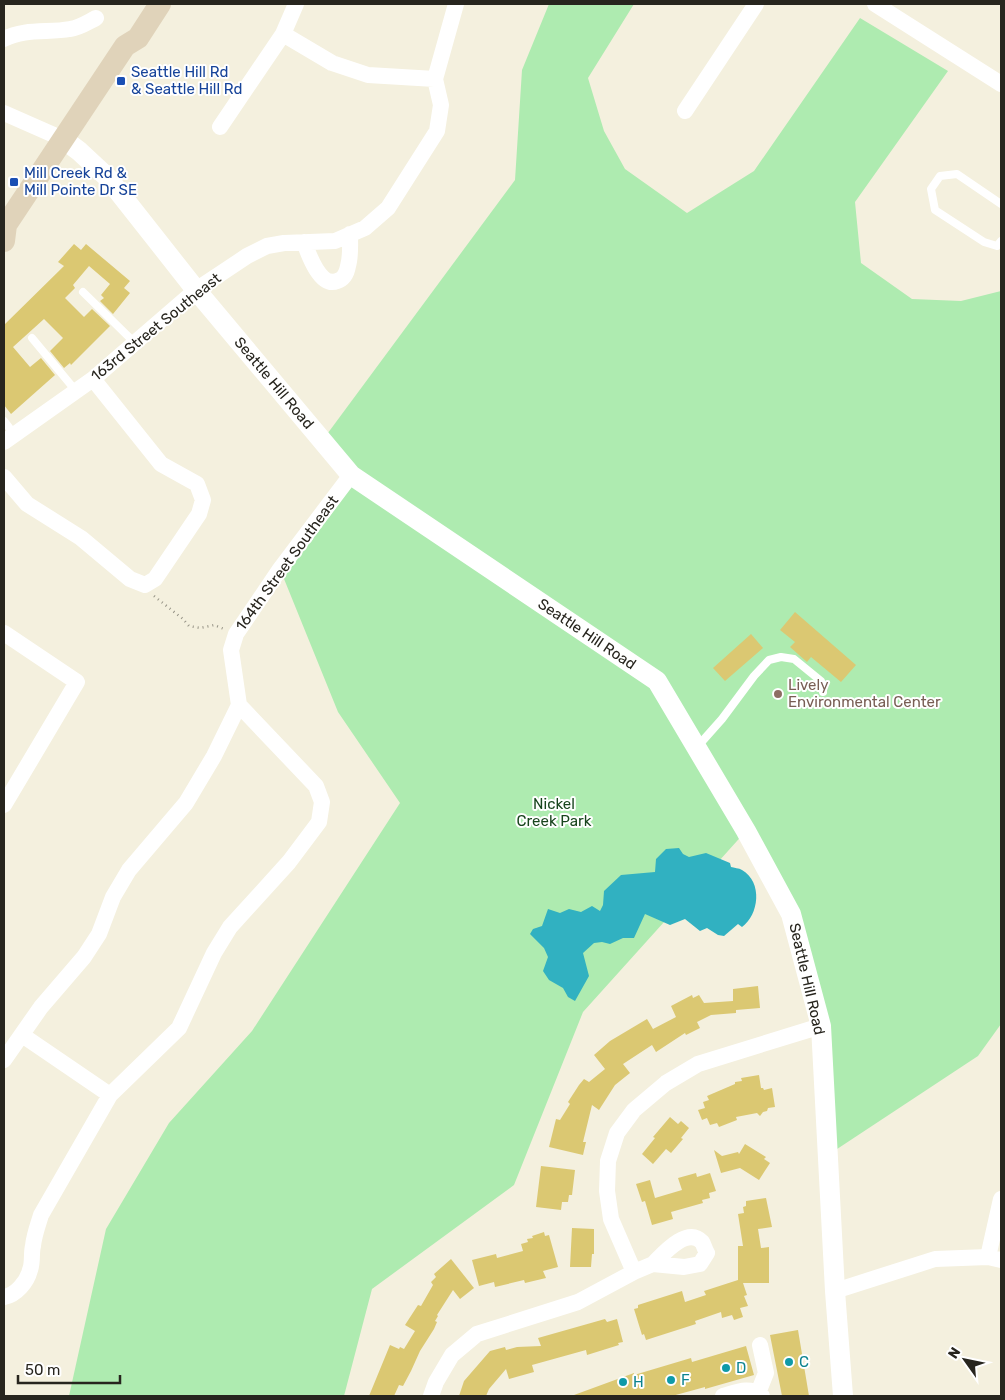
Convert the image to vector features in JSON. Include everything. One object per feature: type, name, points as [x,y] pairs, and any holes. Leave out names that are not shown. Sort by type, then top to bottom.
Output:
[{"type":"main road","points":[[5,231],[125,46],[128,30],[145,4]]},
{"type":"main road","points":[[125,46],[138,38],[160,4]]},
{"type":"street","points":[[220,127],[283,34],[296,4]]},
{"type":"street","name":"163rd Street Southeast","points":[[9,438],[93,379],[196,290],[247,256],[266,246],[335,240],[365,228],[388,208],[437,131],[441,105],[435,79],[456,4]]},
{"type":"street","points":[[684,111],[756,4]]},
{"type":"street","points":[[875,4],[1001,84]]},
{"type":"street","points":[[4,39],[32,31],[52,32],[73,29],[96,18]]},
{"type":"street","points":[[283,34],[332,63],[368,75],[435,79]]},
{"type":"street","points":[[4,113],[63,139]]},
{"type":"street","name":"Seattle Hill Road","points":[[63,139],[79,151],[107,178],[196,290],[351,475],[657,681],[746,831],[791,914],[821,1026],[835,1291],[843,1396]]},
{"type":"street","points":[[304,242],[317,271],[324,278],[332,282],[338,281],[344,277],[348,267],[350,234]]},
{"type":"street","points":[[4,477],[27,504],[81,538],[130,579],[145,586],[155,579],[200,514],[203,500],[197,484],[161,464],[93,379]]},
{"type":"street","name":"164th Street Southeast","points":[[239,705],[231,650],[236,634],[280,569],[351,475]]},
{"type":"street","points":[[4,633],[77,682],[4,805]]},
{"type":"street","points":[[4,1060],[41,1008],[84,957],[99,934],[113,897],[129,870],[186,803],[214,756],[239,705],[316,786],[322,802],[319,822],[289,862],[230,927],[214,953],[179,1028],[110,1095],[41,1215],[34,1238],[31,1270],[19,1290],[4,1297]]},
{"type":"street","points":[[634,1272],[611,1219],[607,1191],[608,1161],[617,1133],[634,1110],[666,1083],[698,1064],[821,1026]]},
{"type":"street","points":[[22,1035],[110,1095]]},
{"type":"street","points":[[835,1291],[935,1259],[995,1259],[1001,1199]]},
{"type":"street","points":[[432,1396],[436,1382],[452,1355],[477,1334],[578,1302],[634,1272],[654,1264]]},
{"type":"street","points":[[723,1396],[747,1390],[760,1395],[766,1373],[760,1345]]},
{"type":"lane","points":[[1001,204],[957,174],[940,176],[931,189],[935,210],[984,242],[997,246],[1001,241]]},
{"type":"lane","points":[[83,292],[135,343]]},
{"type":"lane","points":[[32,338],[76,391]]},
{"type":"lane","points":[[4,421],[9,438]]},
{"type":"lane","points":[[696,747],[722,719],[754,676],[769,660],[782,657],[794,659],[821,681],[822,692]]},
{"type":"path","points":[[145,586],[155,597],[184,619],[189,626],[200,628],[214,625],[236,634]]},
{"type":"green space","name":"Nickel Creek Park","points":[[549,4],[634,4],[588,78],[604,131],[625,169],[687,213],[754,171],[860,18],[948,71],[855,202],[861,263],[912,299],[961,301],[1001,291],[1001,1024],[978,1056],[828,1155],[821,1026],[791,914],[746,831],[583,1012],[514,1185],[372,1289],[344,1396],[69,1396],[106,1229],[169,1123],[252,1031],[400,803],[338,712],[280,569],[351,475],[322,441],[515,180],[522,70]]},
{"type":"water","points":[[679,848],[683,854],[689,857],[706,853],[730,863],[731,867],[741,869],[749,875],[756,890],[756,899],[755,907],[748,922],[742,927],[738,924],[724,936],[718,935],[707,928],[700,931],[685,919],[670,925],[645,914],[634,938],[623,938],[610,944],[594,943],[583,953],[589,976],[575,1001],[568,997],[563,988],[549,980],[543,971],[548,957],[544,948],[530,934],[533,929],[542,926],[548,909],[560,913],[569,909],[581,912],[592,906],[600,911],[603,905],[604,891],[621,875],[655,872],[656,859],[666,849]]},
{"type":"building","points":[[74,244],[81,250],[86,244],[130,281],[124,288],[130,293],[113,314],[100,301],[104,298],[101,295],[110,284],[89,266],[73,285],[75,288],[65,298],[84,317],[92,309],[110,326],[71,365],[70,363],[64,368],[50,351],[63,338],[44,319],[13,347],[30,367],[41,358],[55,375],[11,414],[4,405],[4,325],[64,266],[58,262]]},
{"type":"building","points":[[795,612],[856,665],[841,682],[811,657],[807,662],[790,647],[795,642],[780,630]]},
{"type":"building","points":[[751,634],[763,648],[725,681],[713,668]]},
{"type":"building","points":[[758,986],[760,1008],[736,1010],[736,1013],[711,1015],[697,1022],[700,1028],[686,1035],[685,1033],[656,1052],[652,1045],[623,1064],[630,1073],[615,1085],[599,1110],[592,1105],[583,1142],[586,1142],[583,1155],[549,1147],[556,1119],[560,1120],[570,1104],[568,1102],[579,1085],[584,1079],[589,1082],[605,1069],[594,1055],[610,1041],[647,1019],[653,1029],[676,1017],[671,1006],[692,995],[693,998],[699,995],[704,1003],[733,1001],[733,989]]},
{"type":"building","points":[[759,1075],[761,1088],[764,1090],[772,1088],[775,1107],[768,1108],[760,1116],[757,1113],[736,1117],[737,1120],[719,1127],[717,1123],[710,1125],[707,1118],[702,1120],[698,1110],[705,1108],[703,1102],[709,1100],[707,1096],[735,1084],[735,1082],[742,1081],[741,1078]]},
{"type":"building","points":[[670,1117],[678,1124],[681,1121],[689,1128],[681,1138],[683,1139],[671,1153],[666,1149],[653,1164],[642,1154]]},
{"type":"building","points":[[745,1144],[766,1157],[764,1159],[770,1163],[759,1180],[740,1168],[721,1173],[714,1150],[722,1156],[738,1152],[739,1154]]},
{"type":"building","points":[[541,1166],[575,1170],[572,1195],[569,1195],[568,1202],[562,1202],[561,1210],[536,1207]]},
{"type":"building","points":[[696,1173],[697,1177],[710,1173],[716,1191],[709,1193],[710,1198],[702,1200],[703,1203],[671,1212],[673,1219],[652,1225],[645,1201],[642,1202],[636,1184],[650,1180],[655,1198],[682,1190],[678,1178]]},
{"type":"building","points":[[766,1198],[772,1227],[758,1229],[761,1248],[769,1247],[769,1283],[743,1283],[747,1295],[744,1296],[748,1306],[740,1308],[743,1317],[734,1320],[732,1315],[722,1318],[721,1312],[695,1321],[696,1324],[646,1340],[644,1334],[642,1335],[634,1309],[638,1308],[638,1305],[682,1291],[685,1302],[706,1295],[704,1291],[738,1280],[738,1246],[743,1246],[738,1214],[744,1213],[743,1207],[746,1206],[746,1201]]},
{"type":"building","points":[[572,1228],[594,1229],[594,1254],[592,1254],[591,1267],[570,1267]]},
{"type":"building","points":[[544,1232],[545,1236],[549,1235],[558,1267],[543,1271],[546,1278],[525,1283],[524,1280],[495,1287],[494,1282],[479,1286],[472,1260],[496,1254],[497,1258],[523,1251],[521,1244],[528,1242],[527,1239],[533,1238],[532,1236]]},
{"type":"building","points":[[451,1259],[474,1288],[460,1299],[453,1290],[437,1315],[434,1329],[420,1351],[403,1386],[399,1385],[394,1396],[369,1396],[390,1345],[404,1349],[415,1331],[405,1325],[418,1305],[421,1306],[433,1285],[431,1282],[436,1277],[434,1274]]},
{"type":"building","points":[[605,1319],[607,1322],[617,1319],[623,1342],[618,1343],[619,1345],[587,1355],[586,1350],[532,1365],[534,1372],[509,1379],[506,1369],[489,1389],[486,1396],[459,1396],[464,1381],[490,1351],[505,1347],[506,1350],[517,1347],[541,1346],[538,1338]]},
{"type":"building","name":"C","points":[[798,1330],[809,1396],[782,1396],[770,1335]]},
{"type":"building","points":[[746,1346],[754,1375],[672,1396],[574,1396],[634,1373],[634,1375],[691,1358],[692,1362]]},
{"type":"place","name":"Seattle Hill Rd & Seattle Hill Rd","points":[[121,81]]},
{"type":"place","name":"Mill Creek Rd & Mill Pointe Dr SE","points":[[14,182]]},
{"type":"place","name":"Lively Environmental Center","points":[[778,694]]},
{"type":"place","name":"C","points":[[789,1362]]},
{"type":"place","name":"D","points":[[726,1368]]},
{"type":"place","name":"F","points":[[671,1380]]},
{"type":"place","name":"H","points":[[623,1382]]}]
